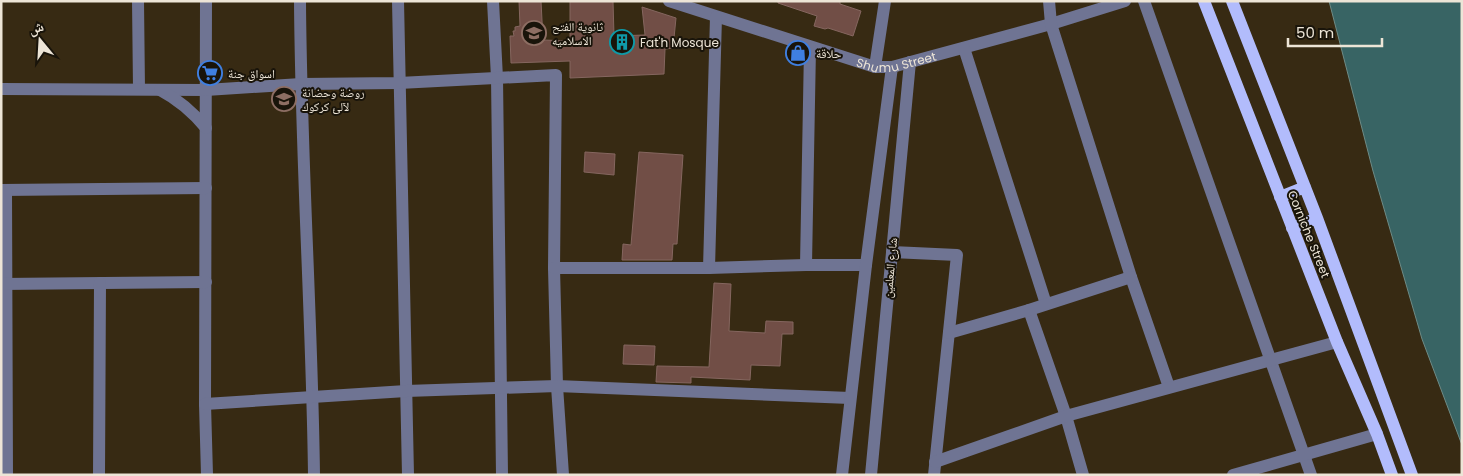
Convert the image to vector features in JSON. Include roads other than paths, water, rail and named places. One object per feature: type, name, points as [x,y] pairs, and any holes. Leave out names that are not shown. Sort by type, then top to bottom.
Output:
[{"type":"main road","name":"Corniche Street","points":[[1204,1],[1337,342],[1377,434],[1392,475]]},
{"type":"main road","name":"Corniche Street","points":[[1232,1],[1317,218],[1412,475]]},
{"type":"main road","points":[[1280,197],[1305,187]]},
{"type":"main road","points":[[1292,228],[1317,218]]},
{"type":"street","points":[[138,1],[139,89]]},
{"type":"street","points":[[206,1],[205,404],[207,475]]},
{"type":"street","points":[[300,1],[314,475]]},
{"type":"street","points":[[398,1],[408,475]]},
{"type":"street","points":[[493,1],[497,78],[502,475]]},
{"type":"street","name":"Shumu Street","points":[[669,1],[875,68],[892,67],[964,48],[1125,1]]},
{"type":"street","points":[[875,68],[884,1]]},
{"type":"street","points":[[1049,1],[1051,24],[1131,277],[1169,388]]},
{"type":"street","points":[[1144,1],[1311,475]]},
{"type":"street","points":[[708,268],[716,17]]},
{"type":"street","points":[[806,265],[810,48]]},
{"type":"street","points":[[964,48],[1046,304]]},
{"type":"street","name":"شارع المعلمين","points":[[871,475],[910,62]]},
{"type":"street","name":"شارع المعلمين","points":[[842,475],[866,265],[892,67]]},
{"type":"street","points":[[1,89],[206,90],[301,84],[399,83],[556,75],[554,268],[557,386],[563,475]]},
{"type":"street","points":[[160,90],[177,99],[194,112],[206,128]]},
{"type":"street","points":[[7,475],[4,190],[206,188]]},
{"type":"street","points":[[892,252],[957,255],[935,468],[1066,416],[1337,342]]},
{"type":"street","points":[[554,268],[866,265]]},
{"type":"street","points":[[949,333],[1029,310],[1131,277]]},
{"type":"street","points":[[4,284],[206,282]]},
{"type":"street","points":[[99,475],[100,283]]},
{"type":"street","points":[[1029,310],[1066,416],[1083,475]]},
{"type":"street","points":[[205,404],[406,391],[557,386],[850,398]]},
{"type":"street","points":[[1233,475],[1377,434]]},
{"type":"water","points":[[1329,1],[1462,1],[1462,445],[1422,339],[1373,171]]},
{"type":"place","name":"ثانوية الفتح الاسلاميه","points":[[534,33]]},
{"type":"place","name":"Fat'h Mosque","points":[[622,42]]},
{"type":"place","name":"حلاقة","points":[[798,53]]},
{"type":"place","name":"اسواق جنة","points":[[210,73]]},
{"type":"place","name":"روضة وحضانة لآلئ كركوك","points":[[284,99]]}]
